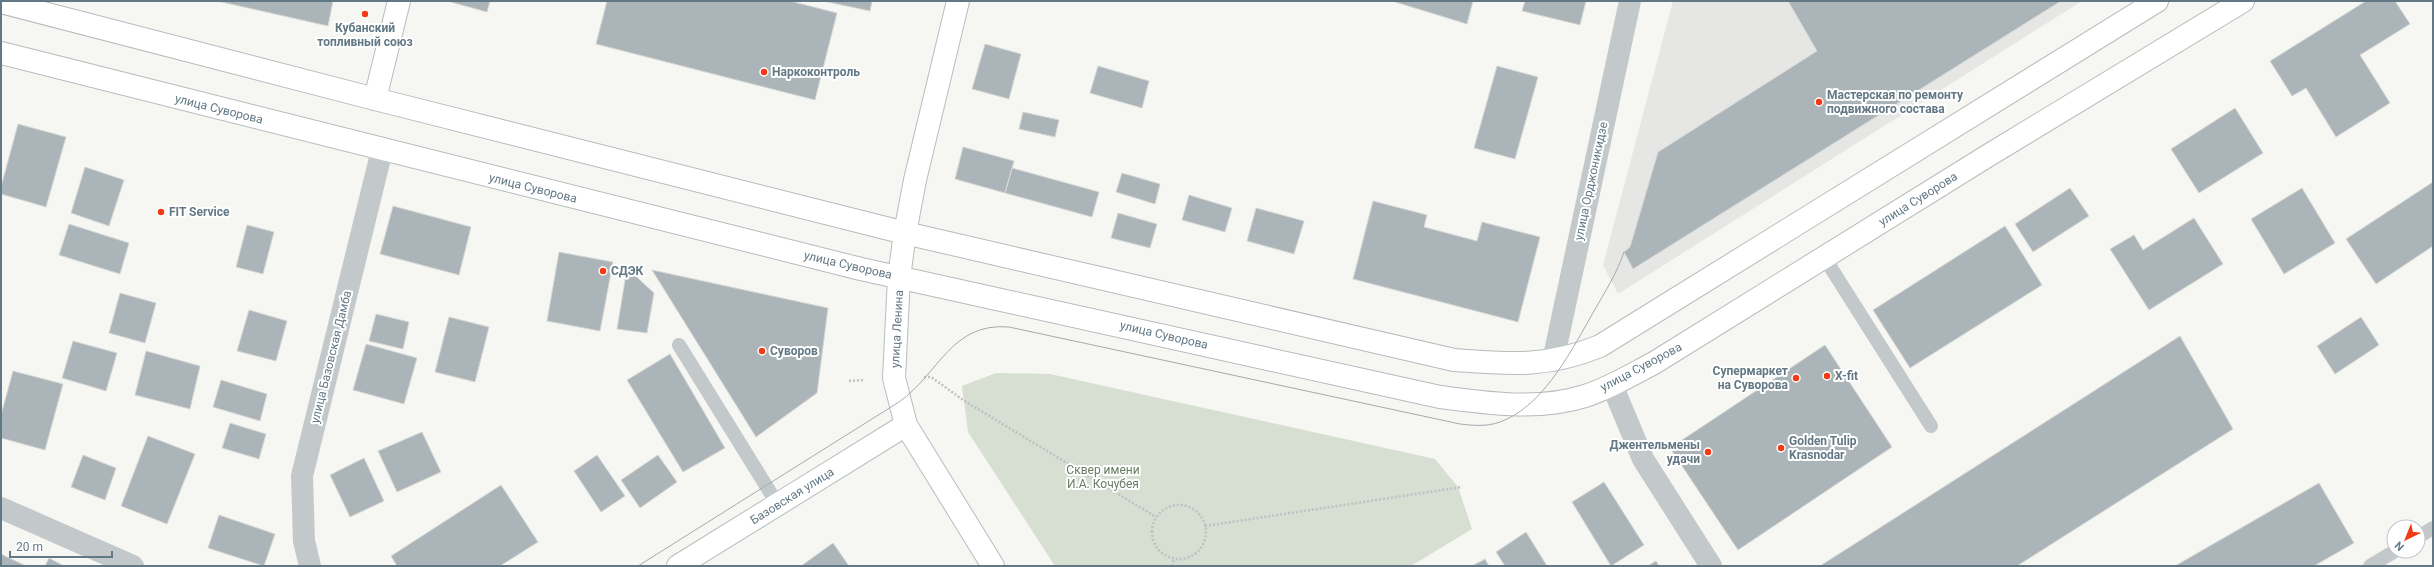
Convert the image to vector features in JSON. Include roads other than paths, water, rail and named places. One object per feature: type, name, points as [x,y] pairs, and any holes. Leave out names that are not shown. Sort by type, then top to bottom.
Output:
[{"type":"main road","points":[[375,99],[400,1]]},
{"type":"main road","name":"улица Ленина","points":[[958,1],[915,180],[905,233],[899,277],[894,378],[906,425],[993,566]]},
{"type":"main road","points":[[1,2],[375,99],[905,233],[1454,360],[1513,365],[1567,358],[1600,346],[2157,1]]},
{"type":"main road","name":"улица Суворова","points":[[1,53],[854,268],[1440,397],[1528,405],[1584,396],[1612,386],[1654,363],[1824,257],[2243,1]]},
{"type":"main road","name":"Базовская улица","points":[[678,566],[906,425]]},
{"type":"street","name":"улица Орджоникидзе","points":[[1553,361],[1630,1]]},
{"type":"street","name":"улица Базовская Дамба","points":[[310,566],[304,541],[302,476],[382,150]]},
{"type":"street","points":[[1612,386],[1643,459],[1711,566]]},
{"type":"street","points":[[1,508],[133,566]]},
{"type":"lane","points":[[1824,257],[1931,426]]},
{"type":"lane","points":[[679,345],[778,505]]},
{"type":"lane","points":[[2370,566],[2386,556]]},
{"type":"tram line","points":[[638,566],[899,402],[913,391],[947,352],[959,341],[973,333],[989,328],[1009,327],[1460,424],[1490,425],[1501,422],[1521,411],[1534,400],[1546,387],[1568,357],[1606,290],[1624,252]]},
{"type":"place","name":"Кубанский топливный союз","points":[[365,14]]},
{"type":"place","name":"Наркоконтроль","points":[[764,72]]},
{"type":"place","name":"Мастерская по ремонту подвижного состава","points":[[1819,102]]},
{"type":"place","name":"FIT Service","points":[[161,212]]},
{"type":"place","name":"СДЭК","points":[[603,271]]},
{"type":"place","name":"Суворов","points":[[762,351]]},
{"type":"place","name":"X-fit","points":[[1827,376]]},
{"type":"place","name":"Супермаркет на Суворова","points":[[1796,378]]},
{"type":"place","name":"Golden Tulip Krasnodar","points":[[1781,448]]},
{"type":"place","name":"Джентельмены удачи","points":[[1708,452]]},
{"type":"park label","name":"Сквер имени И.А. Кочубея","points":[[1103,477]]}]
